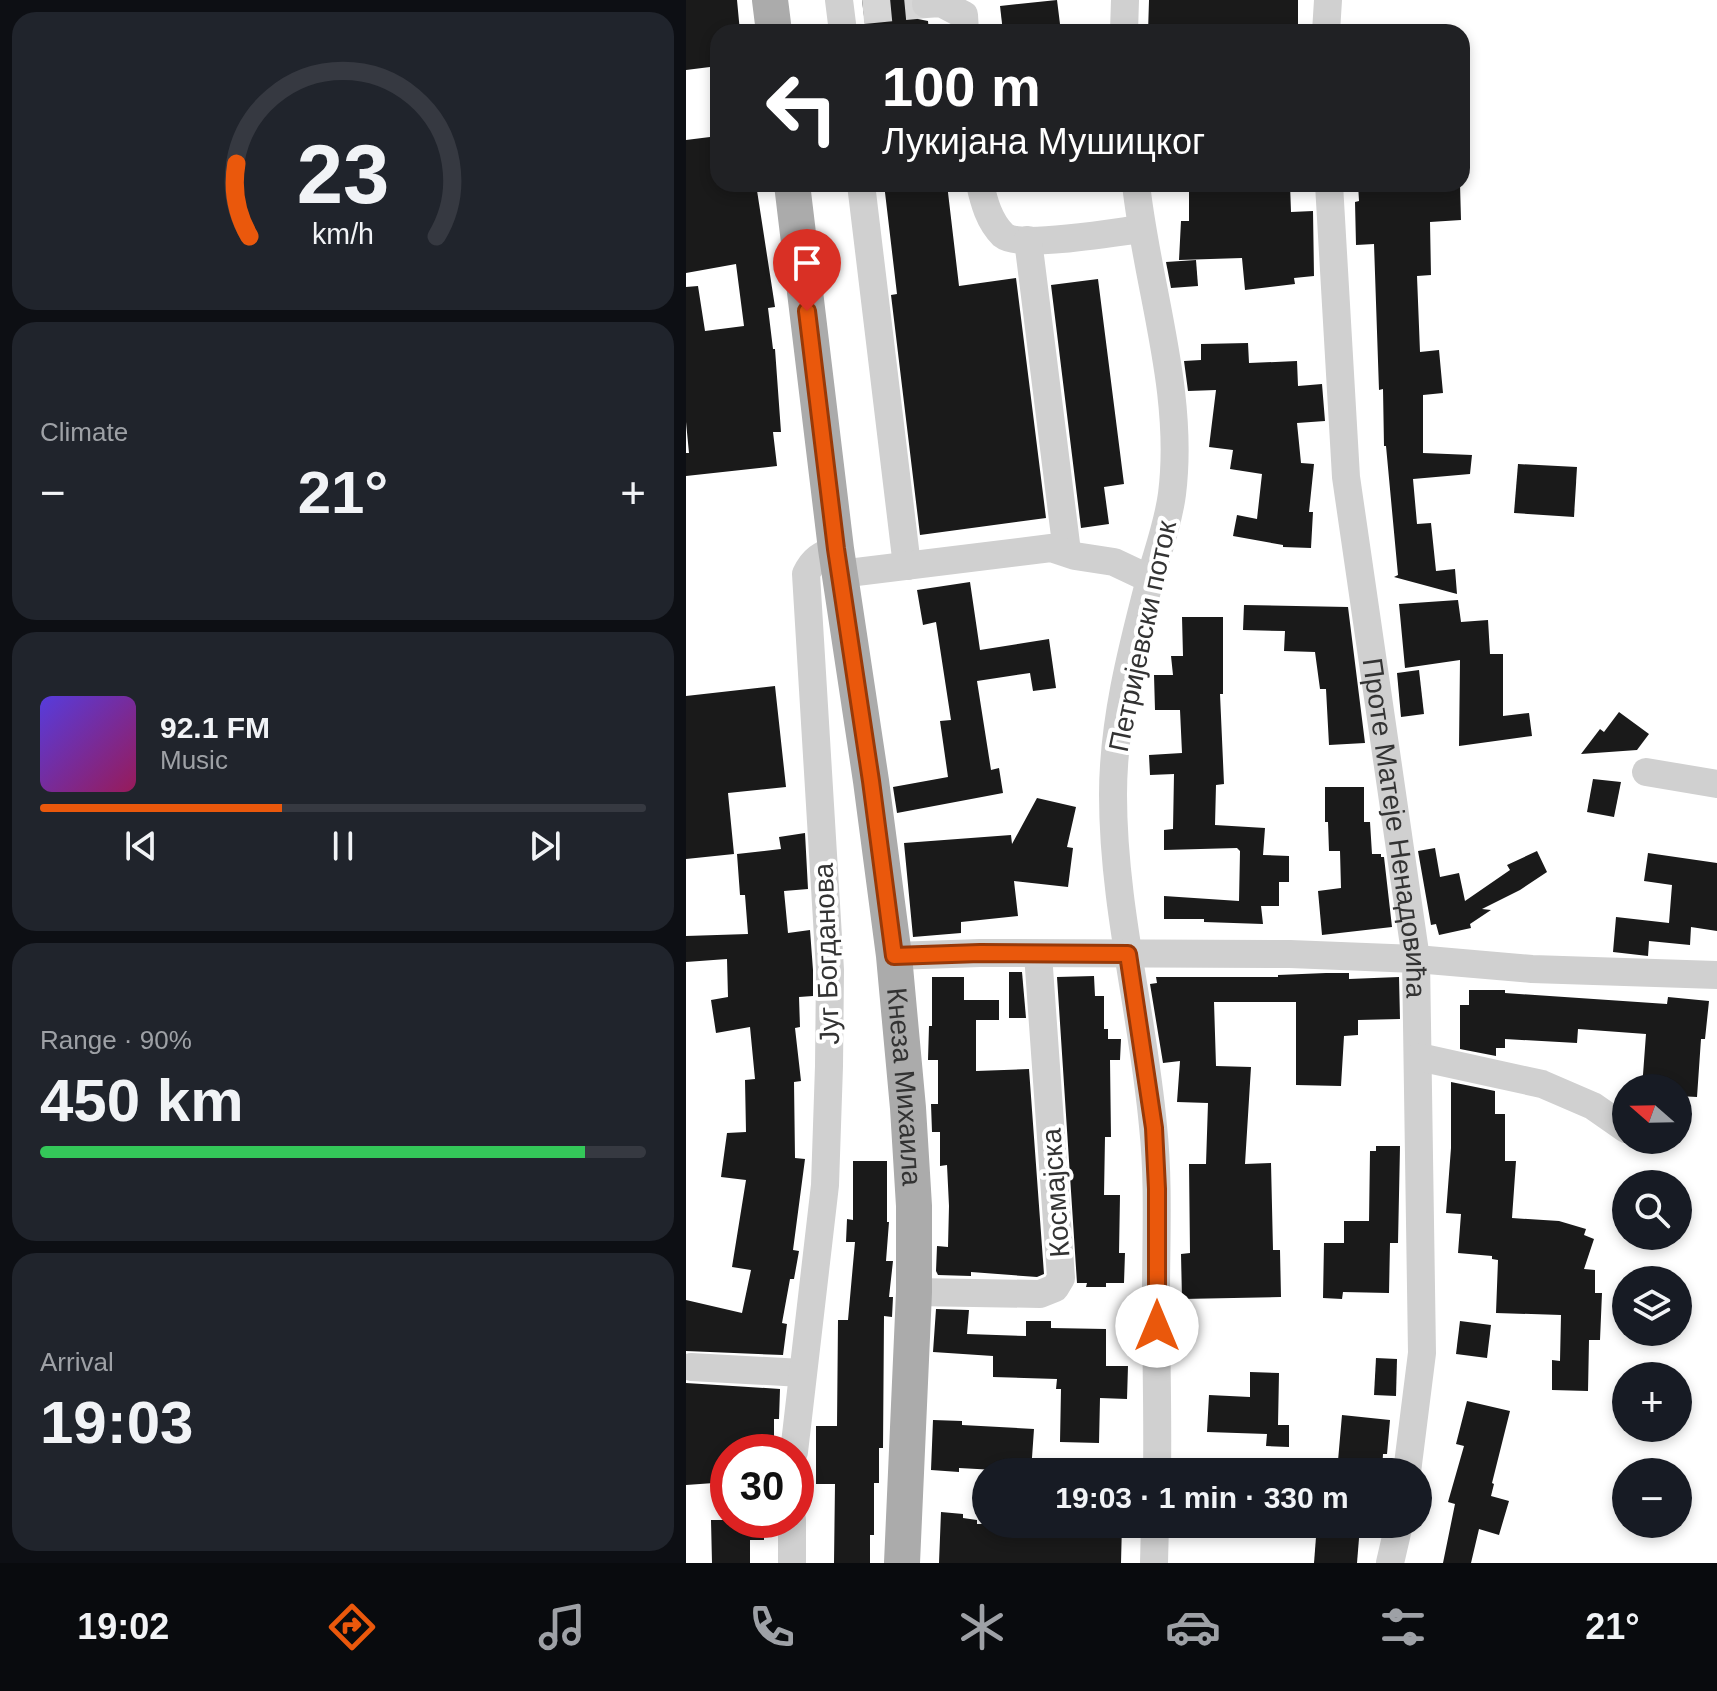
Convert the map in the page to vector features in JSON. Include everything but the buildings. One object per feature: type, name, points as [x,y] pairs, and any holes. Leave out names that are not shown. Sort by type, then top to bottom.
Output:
[{"type":"main road","points":[[770,0],[773,24]]},
{"type":"main road","name":"Кнеза Михаила","points":[[793,192],[838,562],[894,956],[914,1192],[914,1292],[902,1563]]},
{"type":"street","points":[[1124,24],[1125,0]]},
{"type":"street","points":[[1326,24],[1328,0]]},
{"type":"street","points":[[926,4],[941,3],[964,15],[965,24]]},
{"type":"street","points":[[862,192],[907,566]]},
{"type":"street","points":[[982,192],[985,208],[1004,236],[1045,241],[1141,229]]},
{"type":"street","name":"Петријевски поток","points":[[1137,192],[1169,384],[1176,448],[1165,531],[1129,667],[1114,751],[1114,847],[1154,1128],[1157,1189],[1157,1458]]},
{"type":"street","name":"Проте Матеје Ненадовића","points":[[1329,192],[1346,477],[1416,959],[1422,1353],[1409,1458]]},
{"type":"street","points":[[1028,240],[1067,552]]},
{"type":"street","points":[[838,562],[907,566],[1051,548],[1075,556],[1114,562],[1150,579]]},
{"type":"street","name":"Југ Богданова","points":[[796,1434],[825,1185],[830,1034],[830,970],[806,574],[819,556],[838,562]]},
{"type":"street","points":[[1646,772],[1717,784]]},
{"type":"street","points":[[894,956],[980,953],[1290,954],[1416,959],[1532,969],[1717,975]]},
{"type":"street","name":"Космајска","points":[[914,1292],[1040,1294],[1055,1288],[1061,1278],[1038,954]]},
{"type":"street","points":[[1419,1057],[1542,1084],[1593,1106],[1612,1119]]},
{"type":"street","points":[[691,1367],[802,1373]]},
{"type":"street","points":[[792,1538],[792,1563]]},
{"type":"street","points":[[1154,1563],[1155,1538]]},
{"type":"street","points":[[1390,1563],[1396,1538]]},
{"type":"tunnel","points":[[863,10],[926,4]]},
{"type":"route","points":[[807,311],[836,549],[894,956],[1128,954],[1154,1128],[1157,1326]]}]
